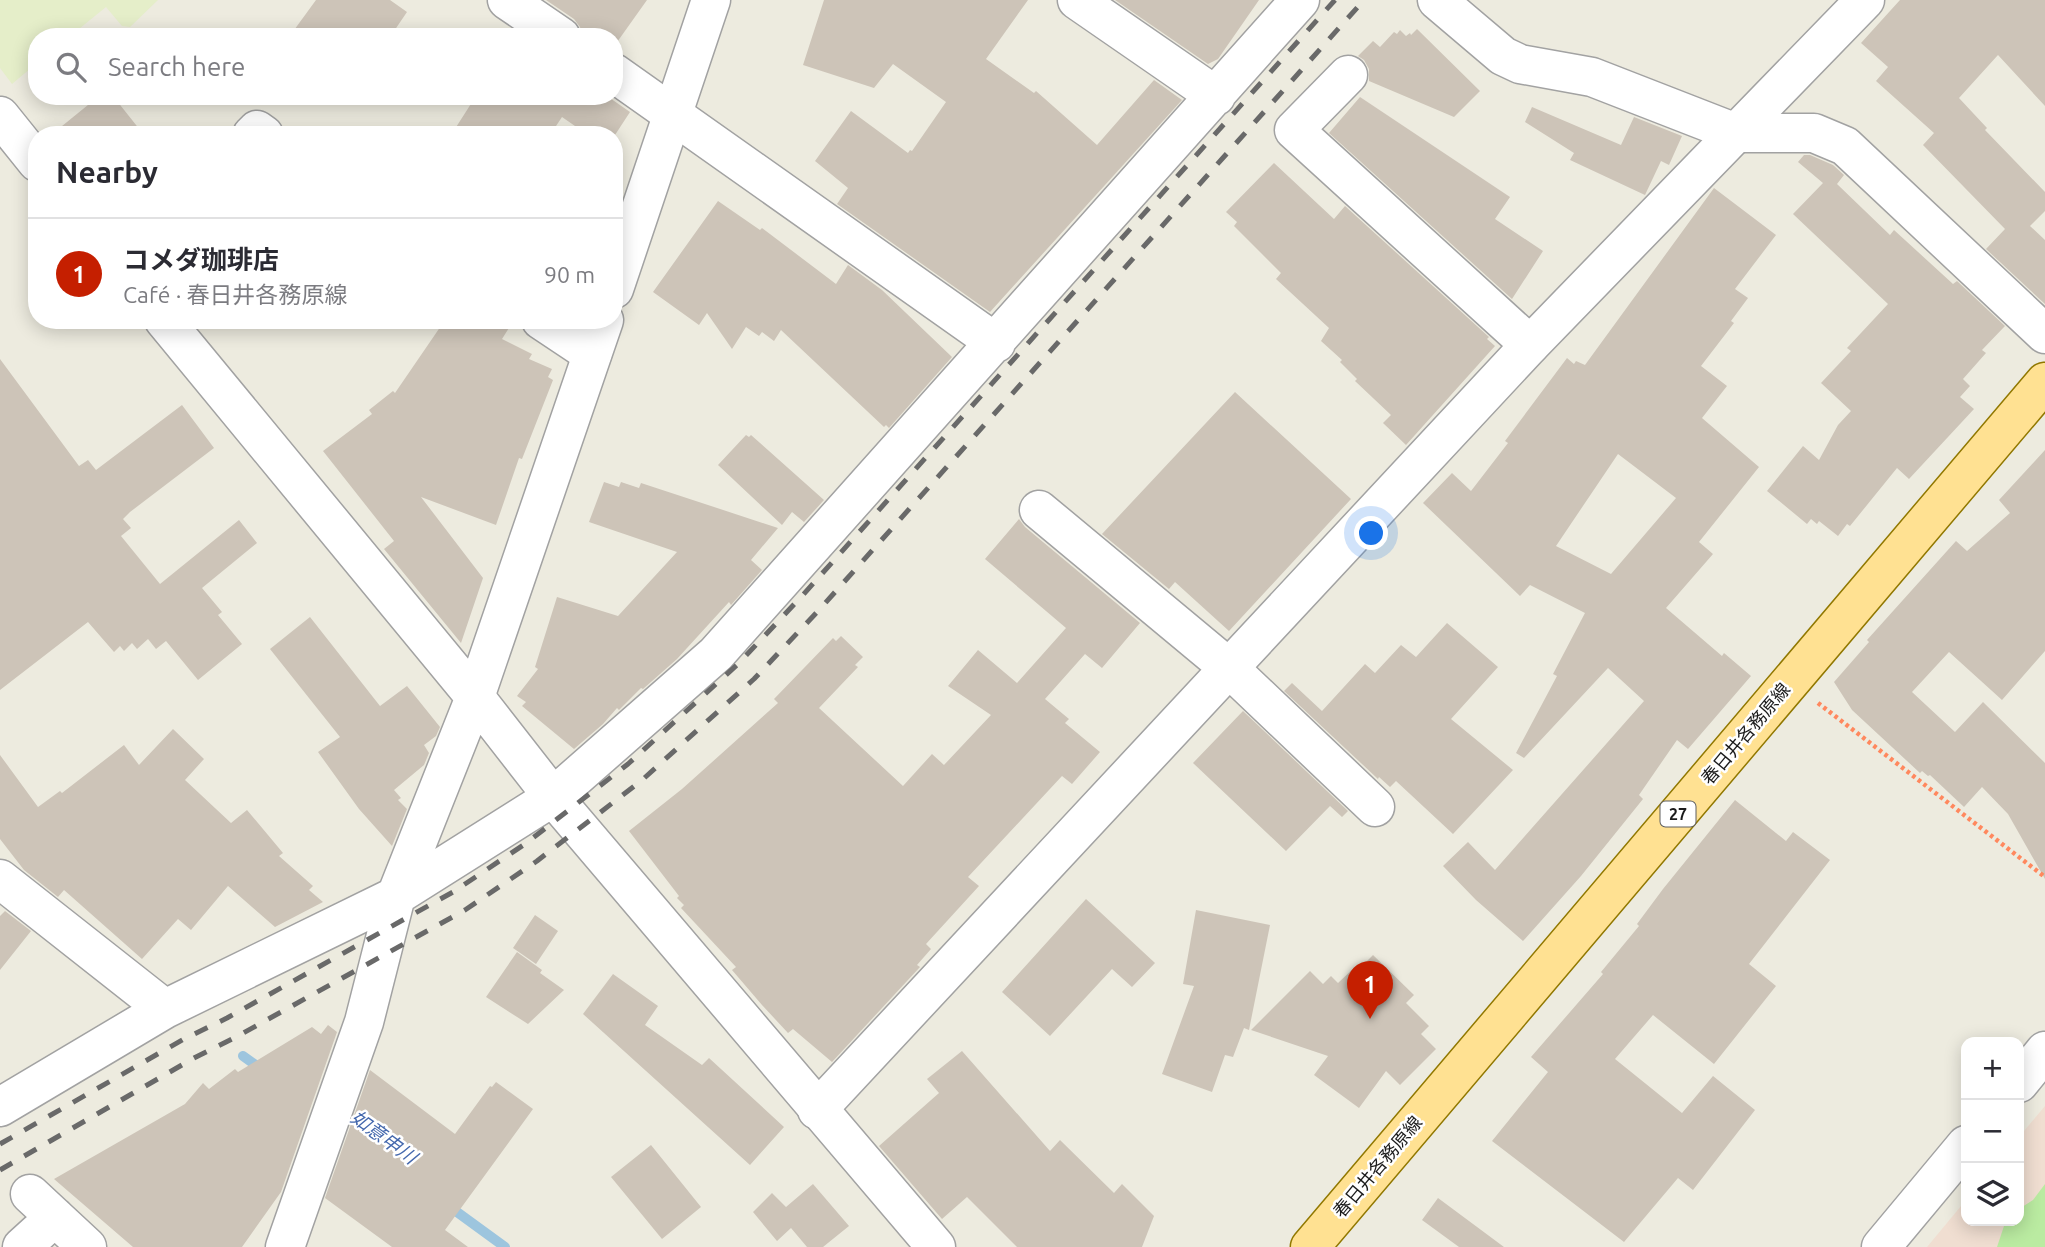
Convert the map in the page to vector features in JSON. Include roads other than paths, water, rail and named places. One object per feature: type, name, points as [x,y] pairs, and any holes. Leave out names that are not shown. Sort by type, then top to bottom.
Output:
[{"type":"main road","name":"春日井各務原線","points":[[1310,1247],[2045,382]]},
{"type":"street","points":[[507,0],[548,28]]},
{"type":"street","points":[[623,263],[711,0]]},
{"type":"street","points":[[1077,0],[1216,96]]},
{"type":"street","points":[[0,1107],[164,1009],[396,896],[553,797],[716,654],[1300,0]]},
{"type":"street","points":[[1437,0],[1503,56],[1520,64],[1592,77],[1736,132],[1814,133],[1845,146],[2045,334]]},
{"type":"street","points":[[817,1110],[1530,345],[1865,0]]},
{"type":"street","points":[[1348,75],[1294,130],[1530,345]]},
{"type":"street","points":[[623,79],[996,343]]},
{"type":"street","points":[[0,116],[28,151]]},
{"type":"street","points":[[171,329],[475,697],[553,797],[936,1247]]},
{"type":"street","points":[[285,1247],[364,1022],[396,896],[475,697],[598,337],[571,329]]},
{"type":"street","points":[[1039,510],[1228,668],[1375,807]]},
{"type":"street","points":[[0,880],[164,1009]]},
{"type":"street","points":[[2024,1077],[2045,1051]]},
{"type":"street","points":[[1881,1247],[1961,1151]]},
{"type":"street","points":[[22,1247],[43,1205],[87,1247]]},
{"type":"waterway","name":"如意申川","points":[[243,1056],[264,1071]]},
{"type":"waterway","name":"如意申川","points":[[446,1204],[505,1247]]},
{"type":"railway","points":[[0,1144],[184,1039],[227,1018],[453,892],[525,844],[628,764],[738,664],[802,596],[1335,0]]},
{"type":"railway","points":[[0,1170],[194,1058],[465,910],[537,861],[641,781],[754,679],[819,610],[1364,0]]},
{"type":"place","name":"コメダ珈琲店","points":[[1370,1019]]}]
